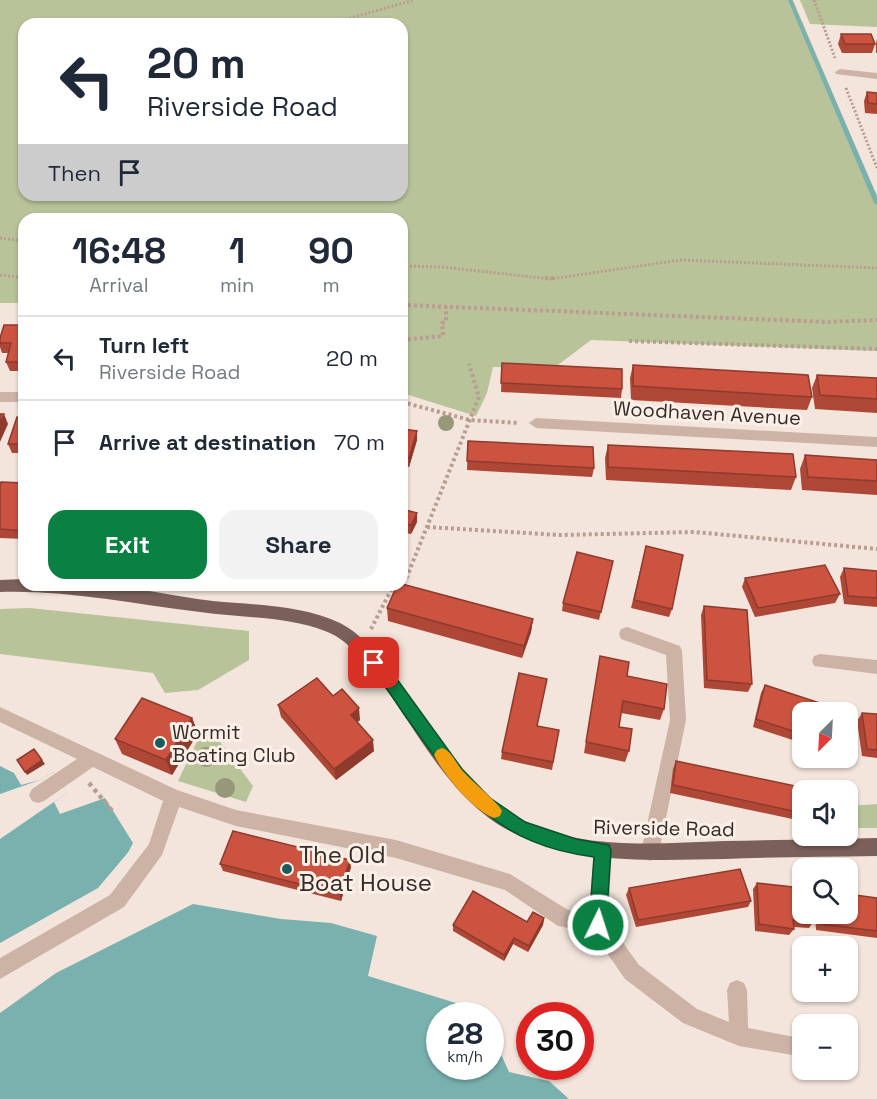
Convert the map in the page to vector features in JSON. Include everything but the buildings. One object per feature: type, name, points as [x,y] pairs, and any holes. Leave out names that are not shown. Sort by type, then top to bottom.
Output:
[{"type":"main road","name":"Riverside Road","points":[[0,586],[18,587]]},
{"type":"main road","name":"Riverside Road","points":[[84,591],[300,618],[337,629],[358,645],[389,680],[456,774],[484,804],[520,828],[576,847],[650,852],[877,847]]},
{"type":"street","points":[[840,72],[877,76]]},
{"type":"street","points":[[0,397],[18,397]]},
{"type":"street","name":"Woodhaven Avenue","points":[[536,423],[877,442]]},
{"type":"street","points":[[627,634],[674,651],[678,720],[650,852]]},
{"type":"street","points":[[820,662],[877,667]]},
{"type":"street","points":[[0,714],[173,797],[236,818],[396,849],[510,884],[564,919],[598,925]]},
{"type":"street","points":[[38,795],[91,759]]},
{"type":"street","points":[[0,969],[117,901],[156,849],[173,797]]},
{"type":"street","points":[[603,850],[598,925],[632,972],[690,1016],[739,1036],[792,1045]]},
{"type":"street","points":[[737,990],[739,1036]]},
{"type":"path","points":[[351,18],[414,0]]},
{"type":"path","points":[[0,238],[18,241]]},
{"type":"path","points":[[408,266],[442,267],[550,279],[681,260],[877,268]]},
{"type":"path","points":[[0,275],[18,277]]},
{"type":"path","points":[[408,305],[827,322],[877,320]]},
{"type":"path","points":[[408,339],[443,336],[442,323],[446,322],[446,307]]},
{"type":"path","points":[[629,341],[877,349]]},
{"type":"path","points":[[408,574],[479,397],[476,379],[469,364]]},
{"type":"path","points":[[408,404],[470,420],[536,423]]},
{"type":"path","points":[[427,527],[560,535],[695,532],[877,549]]},
{"type":"path","points":[[371,629],[390,591]]},
{"type":"path","points":[[102,798],[114,813]]},
{"type":"green space","points":[[0,0],[793,0],[877,197],[877,351],[591,340],[554,368],[493,367],[487,393],[476,416],[408,395],[408,213],[18,213],[18,303],[0,303]]},
{"type":"green space","points":[[800,0],[877,0],[877,27],[810,24]]},
{"type":"green space","points":[[30,608],[249,631],[249,660],[198,690],[165,693],[153,673],[0,654],[0,609]]},
{"type":"green space","points":[[200,735],[215,735],[253,786],[246,802],[178,781]]},
{"type":"green space","points":[[877,804],[877,828],[858,828],[858,805]]},
{"type":"water","points":[[0,766],[14,773],[21,785],[40,780],[53,772],[67,793],[54,802],[60,814],[105,798],[133,843],[114,880],[0,945]]},
{"type":"water","points":[[193,904],[281,919],[331,923],[377,936],[368,976],[453,1002],[426,1002],[426,1080],[504,1080],[504,1061],[509,1072],[516,1074],[516,1080],[549,1081],[569,1099],[0,1099],[0,1013],[56,973]]},
{"type":"pier","points":[[53,772],[67,793],[0,839],[0,794],[40,780]]},
{"type":"pier","points":[[136,843],[116,882],[77,913],[30,940],[0,948],[0,943],[98,888]]},
{"type":"waterway","points":[[790,0],[877,203]]},
{"type":"slow traffic","points":[[442,755],[456,774],[484,804],[494,811]]},
{"type":"place","name":"Wormit Boating Club","points":[[160,743]]},
{"type":"place","name":"The Old Boat House","points":[[287,869]]},
{"type":"route","points":[[374,663],[389,680],[456,774],[484,804],[520,828],[550,840],[576,847],[603,850],[598,925]]}]
